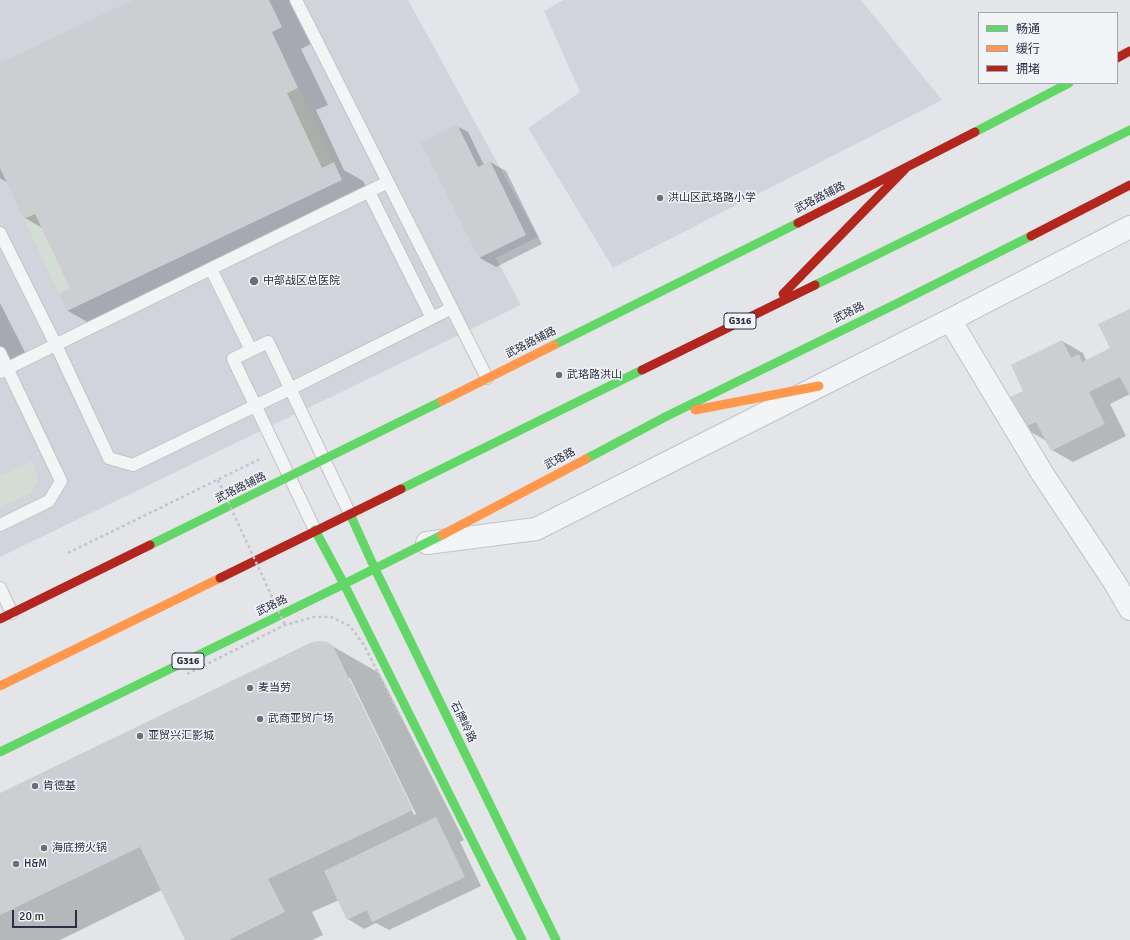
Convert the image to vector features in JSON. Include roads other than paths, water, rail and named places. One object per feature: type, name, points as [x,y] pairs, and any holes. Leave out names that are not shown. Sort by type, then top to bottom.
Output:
[{"type":"main road","points":[[1118,57],[1130,51]]},
{"type":"main road","name":"武珞路辅路","points":[[0,619],[290,477],[905,169],[1067,84]]},
{"type":"main road","name":"G316","points":[[0,686],[1130,130]]},
{"type":"main road","points":[[773,305],[905,169]]},
{"type":"main road","name":"武珞路","points":[[0,752],[426,544],[666,416],[898,303],[1130,185]]},
{"type":"main road","points":[[666,416],[819,386]]},
{"type":"main road","name":"石牌岭路","points":[[350,514],[375,569],[556,940]]},
{"type":"main road","points":[[315,530],[344,584],[522,940]]},
{"type":"street","points":[[426,544],[536,528],[950,320],[1130,227]]},
{"type":"street","points":[[950,320],[1042,472],[1115,583],[1130,609]]},
{"type":"lane","points":[[296,0],[487,378]]},
{"type":"lane","points":[[4,370],[388,182]]},
{"type":"lane","points":[[369,192],[432,318]]},
{"type":"lane","points":[[0,233],[56,345],[109,458],[133,466],[452,308]]},
{"type":"lane","points":[[211,269],[251,350]]},
{"type":"lane","points":[[315,530],[233,359],[268,342],[350,514]]},
{"type":"lane","points":[[0,353],[4,370],[61,481],[49,501],[0,525]]},
{"type":"lane","points":[[0,588],[12,613]]},
{"type":"place","name":"洪山区武珞路小学","points":[[660,198]]},
{"type":"place","name":"中部战区总医院","points":[[254,281]]},
{"type":"place","name":"武珞路洪山","points":[[559,375]]},
{"type":"place","name":"麦当劳","points":[[250,688]]},
{"type":"place","name":"武商亚贸广场","points":[[260,719]]},
{"type":"place","name":"亚贸兴汇影城","points":[[140,736]]},
{"type":"place","name":"肯德基","points":[[35,786]]},
{"type":"place","name":"海底捞火锅","points":[[44,848]]},
{"type":"place","name":"H&M","points":[[16,864]]}]
